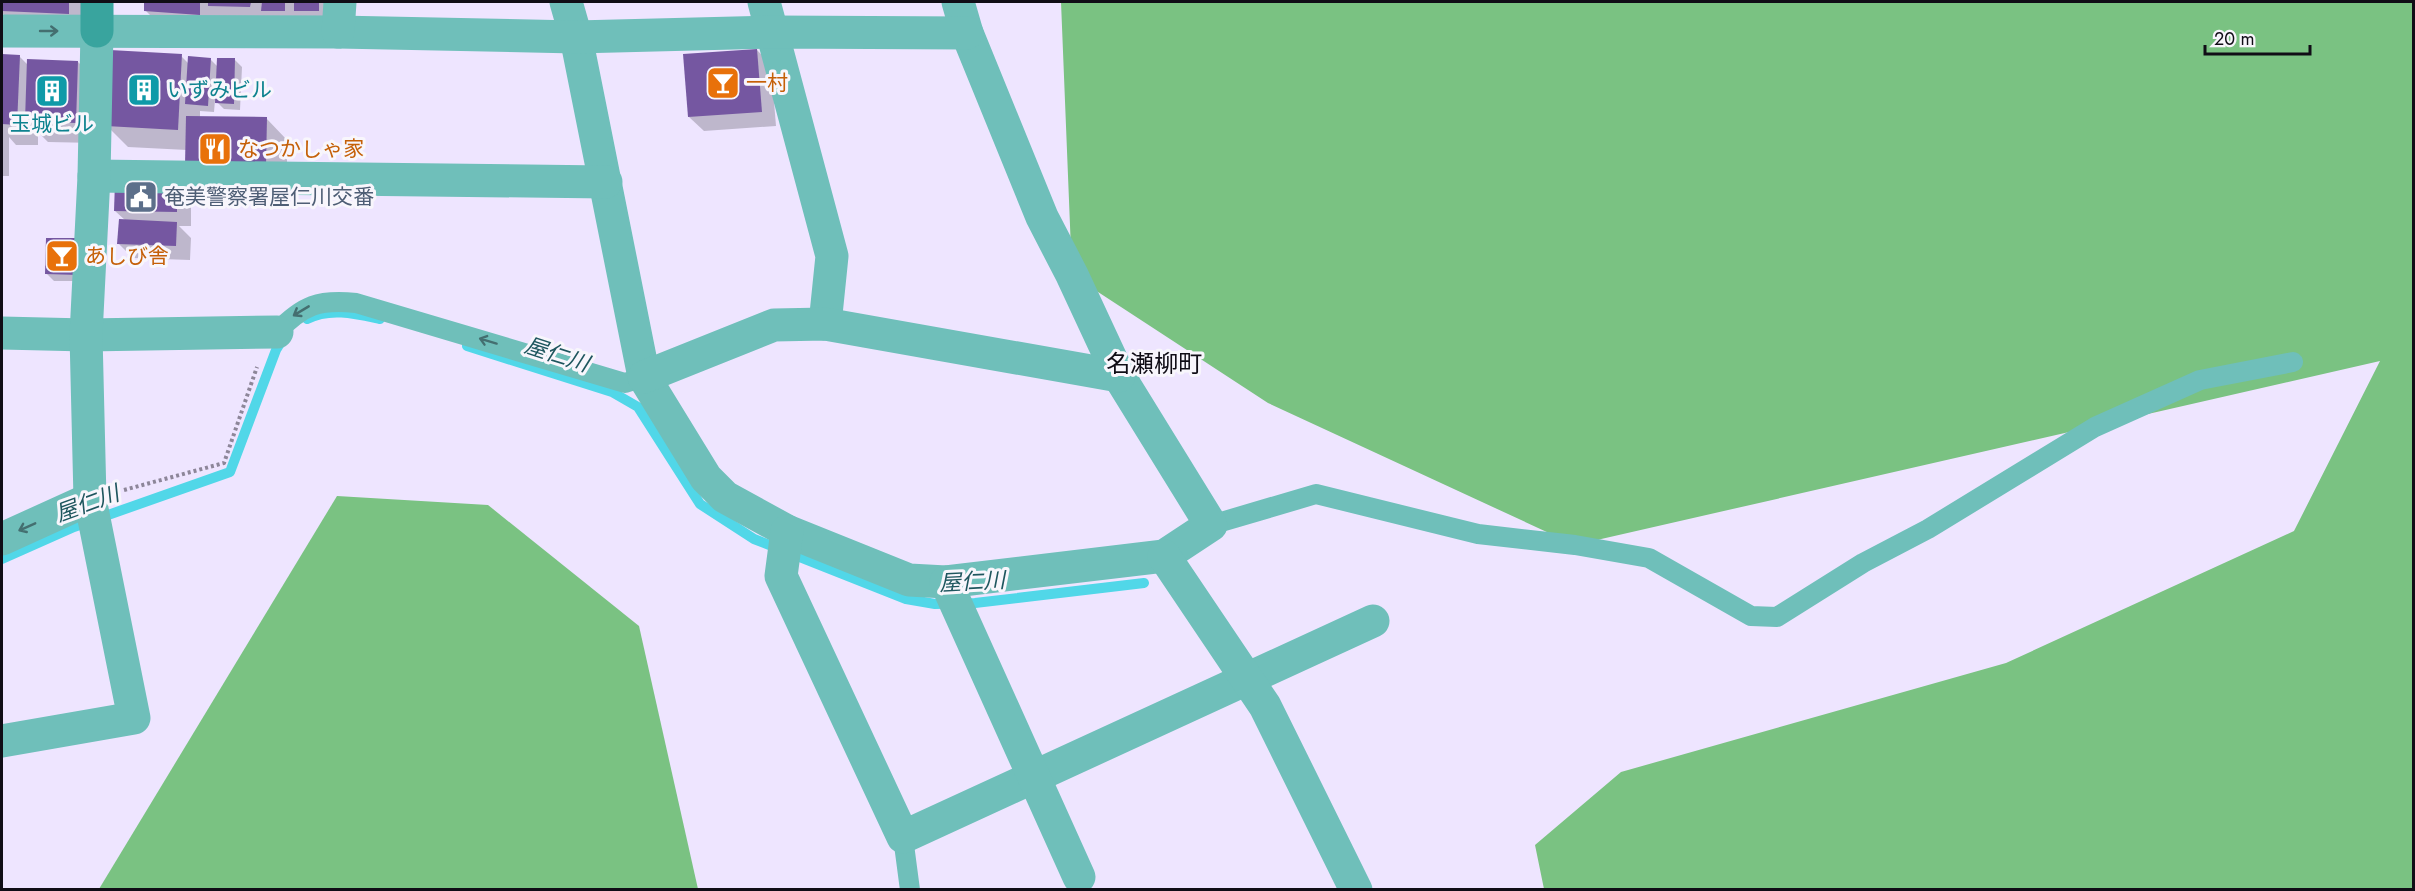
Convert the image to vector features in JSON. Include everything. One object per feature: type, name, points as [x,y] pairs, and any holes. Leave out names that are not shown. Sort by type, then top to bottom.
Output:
[{"type":"street","points":[[566,2],[576,37],[644,377],[706,478],[725,497],[785,546],[909,580],[953,599],[1164,556],[1211,525],[1119,376],[1042,217],[967,33],[958,2]]},
{"type":"street","points":[[2,31],[97,16],[339,17],[576,37],[768,17],[967,33]]},
{"type":"street","points":[[2,741],[134,718],[93,512],[86,335],[94,176],[97,16]]},
{"type":"street","points":[[768,17],[832,256],[825,324]]},
{"type":"street","points":[[94,176],[606,182]]},
{"type":"street","points":[[644,377],[774,325],[825,324],[1119,376]]},
{"type":"street","points":[[2,333],[86,335],[277,332]]},
{"type":"street","points":[[2,539],[93,512]]},
{"type":"street","points":[[785,546],[781,576],[903,837],[1373,621]]},
{"type":"street","points":[[1164,556],[1264,706],[1356,890]]},
{"type":"street","points":[[953,599],[1079,878]]},
{"type":"lane","points":[[277,332],[292,317],[311,305],[332,300],[356,303],[625,383],[644,377]]},
{"type":"lane","points":[[1211,525],[1316,494],[1478,534],[1575,545],[1649,558],[1751,616],[1777,617],[1863,563],[1928,529],[2095,427],[2200,380],[2293,362]]},
{"type":"lane","points":[[903,837],[910,890]]},
{"type":"path","points":[[93,512],[224,463],[261,356],[277,332]]},
{"type":"green space","points":[[1061,2],[2413,2],[2413,889],[1544,889],[1535,845],[1621,772],[2006,663],[2294,531],[2380,361],[1575,545],[1268,403],[1072,275]]},
{"type":"green space","points":[[337,496],[488,505],[639,626],[698,889],[99,889]]},
{"type":"building","points":[[2,2],[69,2],[69,14],[2,11]]},
{"type":"building","points":[[144,2],[200,2],[200,15],[144,11]]},
{"type":"building","points":[[208,2],[251,2],[250,7],[208,6]]},
{"type":"building","points":[[262,2],[285,2],[285,11],[261,11]]},
{"type":"building","points":[[294,2],[319,2],[319,11],[294,11]]},
{"type":"building","name":"一村","points":[[757,49],[762,112],[688,117],[683,54]]},
{"type":"building","name":"いずみビル","points":[[110,50],[182,54],[178,130],[106,126]]},
{"type":"building","points":[[2,54],[20,55],[17,125],[2,124]]},
{"type":"building","points":[[188,56],[211,58],[208,106],[185,104]]},
{"type":"building","points":[[217,58],[235,58],[234,104],[215,103]]},
{"type":"building","name":"玉城ビル","points":[[27,59],[78,61],[76,123],[25,121]]},
{"type":"building","points":[[186,116],[267,117],[266,166],[185,165]]},
{"type":"building","points":[[115,182],[177,182],[177,212],[114,211]]},
{"type":"building","points":[[119,219],[177,222],[176,246],[117,244]]},
{"type":"building","name":"あしび舎","points":[[46,238],[80,238],[79,275],[45,274]]},
{"type":"waterway","name":"屋仁川","points":[[307,319],[334,312],[380,319]]},
{"type":"waterway","name":"屋仁川","points":[[2,559],[74,527],[230,472],[276,350],[284,337]]},
{"type":"waterway","name":"屋仁川","points":[[467,346],[612,392],[638,407],[700,504],[754,539],[906,599],[935,604],[975,603],[1144,583]]},
{"type":"place","name":"一村","points":[[723,83]]},
{"type":"place","name":"いずみビル","points":[[144,90]]},
{"type":"place","name":"玉城ビル","points":[[52,91]]},
{"type":"place","name":"なつかしゃ家","points":[[215,149]]},
{"type":"place","name":"奄美警察署屋仁川交番","points":[[141,197]]},
{"type":"place","name":"あしび舎","points":[[62,256]]},
{"type":"district","name":"名瀬柳町","points":[[1154,363]]}]
